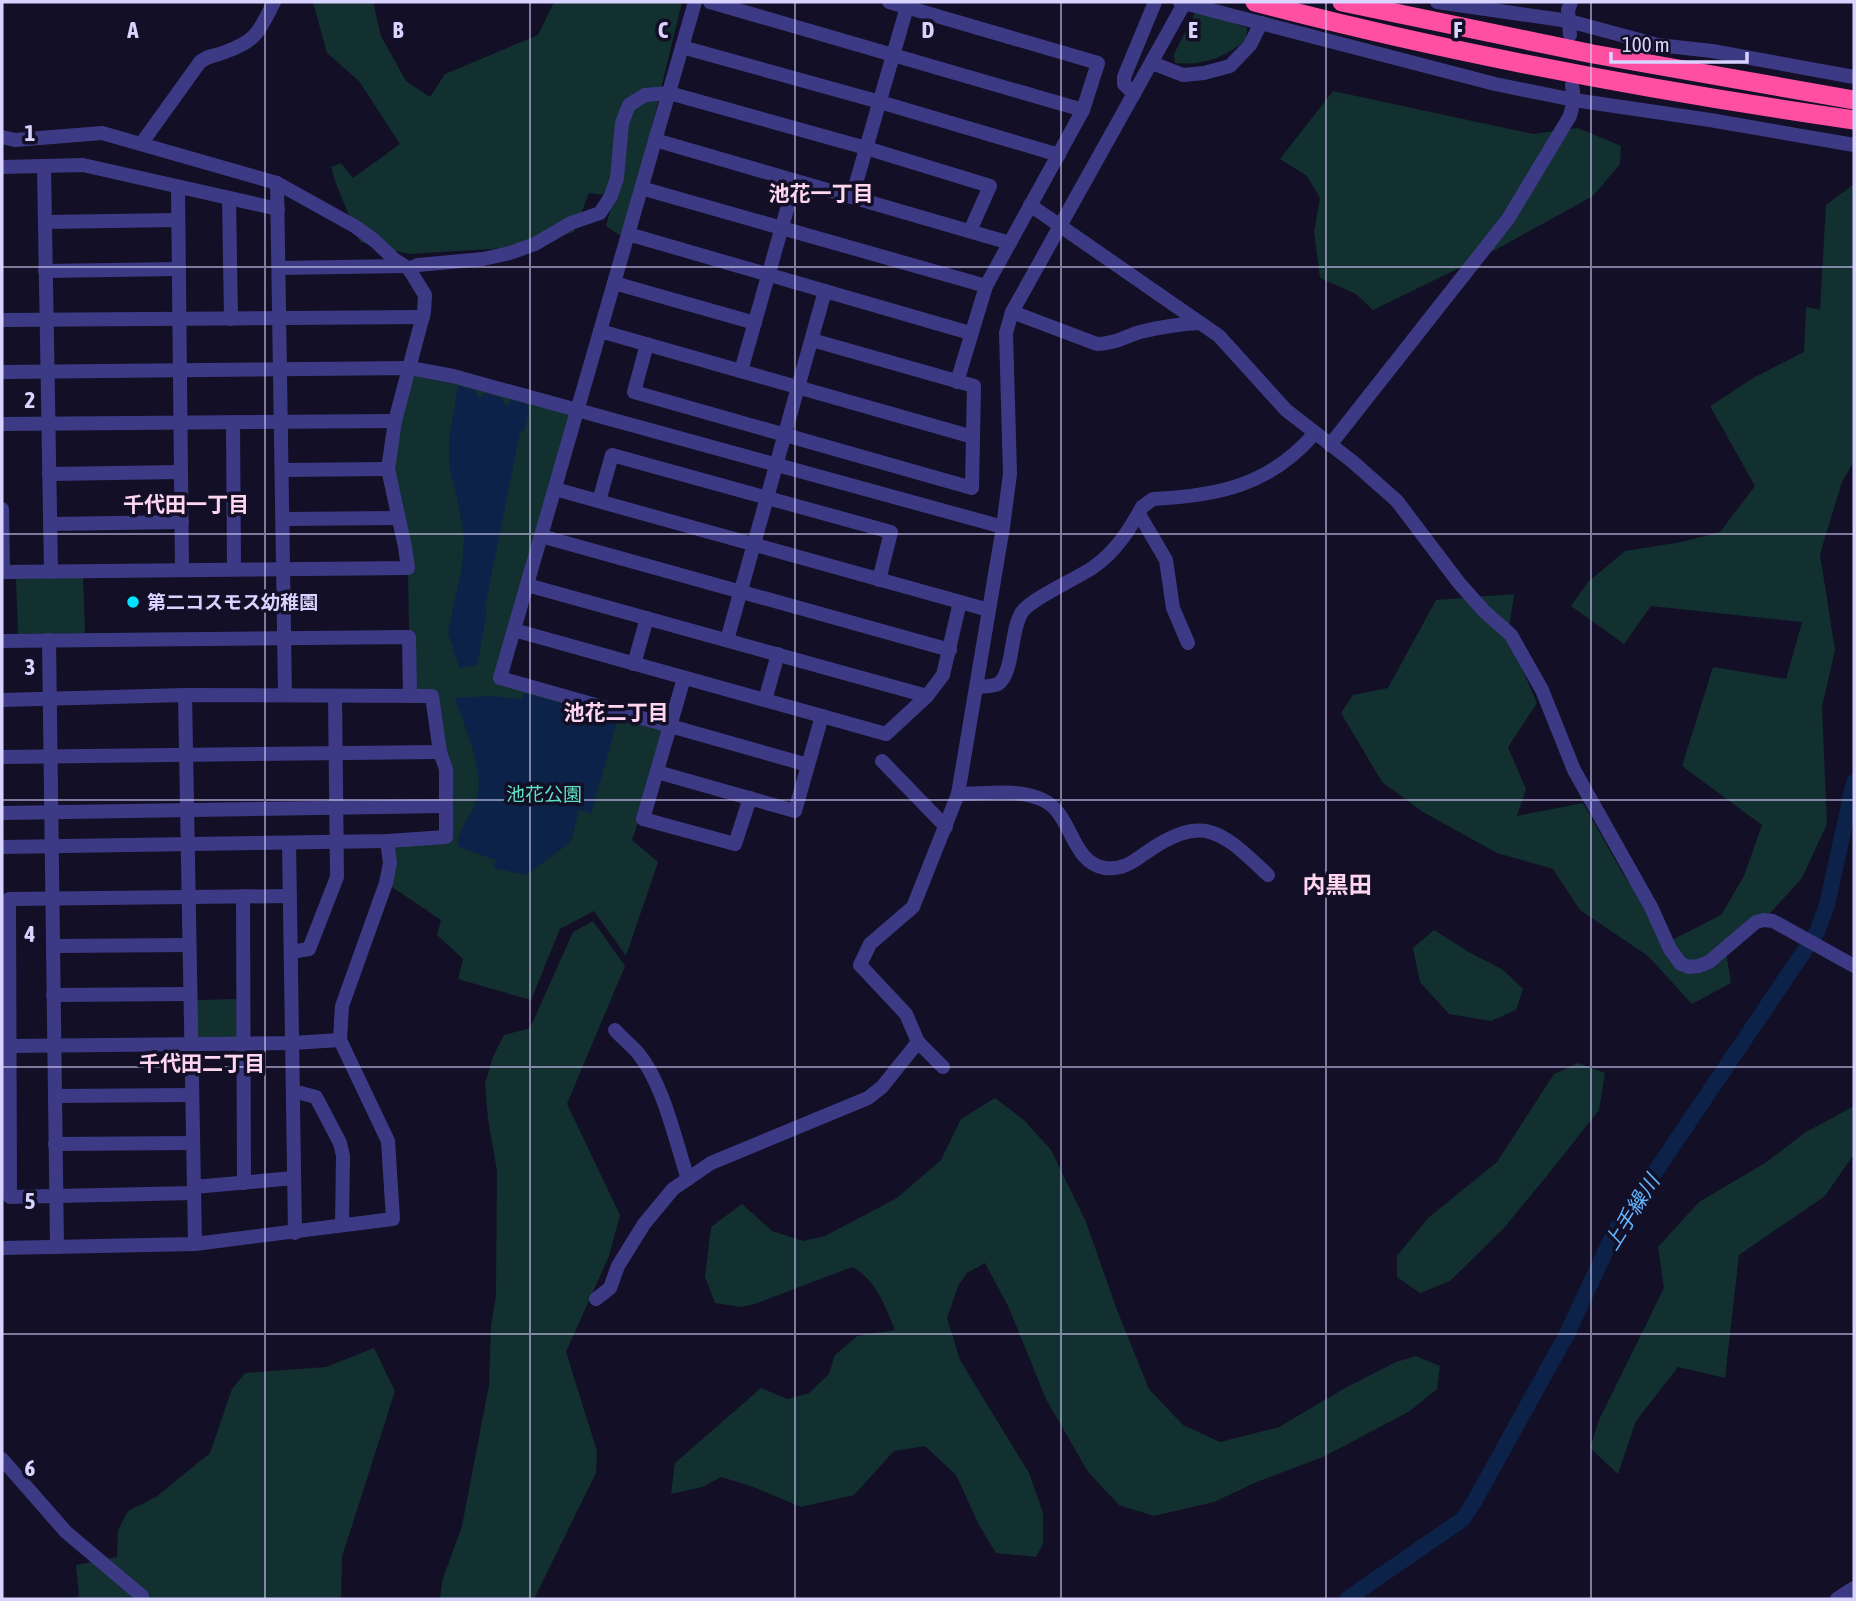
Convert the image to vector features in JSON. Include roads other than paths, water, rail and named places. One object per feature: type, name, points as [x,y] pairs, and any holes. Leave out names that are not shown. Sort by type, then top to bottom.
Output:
[{"type":"highway","points":[[1255,2],[1334,23],[1589,76],[1734,103],[1854,120]]},
{"type":"highway","points":[[1342,2],[1593,54],[1854,100]]},
{"type":"street","points":[[141,144],[200,62],[210,55],[221,54],[250,42],[257,35],[274,2]]},
{"type":"street","points":[[695,2],[600,331],[571,409],[555,489],[500,678],[808,765]]},
{"type":"street","points":[[710,2],[1083,110]]},
{"type":"street","points":[[890,2],[1098,63],[1083,110],[986,286],[957,382]]},
{"type":"street","points":[[1134,94],[1124,84],[1124,77],[1155,2]]},
{"type":"street","points":[[1180,2],[1495,84],[1574,100],[1854,145]]},
{"type":"street","points":[[943,1067],[918,1042],[906,1014],[860,965],[870,944],[913,907],[958,794],[1010,474],[1006,333],[1012,312],[1185,2]]},
{"type":"street","points":[[1437,2],[1658,45],[1712,51],[1854,77]]},
{"type":"street","points":[[1569,28],[1568,10],[1571,2]]},
{"type":"street","points":[[852,197],[907,7]]},
{"type":"street","points":[[1152,63],[1183,75],[1230,66],[1250,46],[1261,23]]},
{"type":"street","points":[[682,47],[1059,155]]},
{"type":"street","points":[[1330,445],[1508,219],[1570,116],[1574,100],[1572,85]]},
{"type":"street","points":[[279,268],[406,268],[483,259],[535,244],[571,223],[600,213],[611,197],[617,178],[622,123],[629,105],[645,95],[668,93],[866,148],[990,186],[970,231]]},
{"type":"street","points":[[2,138],[15,140],[102,133],[278,183],[356,227],[406,268],[425,295],[423,317],[395,421],[388,469],[408,568],[3,572],[2,509]]},
{"type":"street","points":[[655,141],[1010,243]]},
{"type":"street","points":[[2,167],[83,165],[278,209]]},
{"type":"street","points":[[44,167],[51,572]]},
{"type":"street","points":[[741,371],[795,181]]},
{"type":"street","points":[[278,183],[285,695]]},
{"type":"street","points":[[178,187],[183,569]]},
{"type":"street","points":[[642,188],[986,286]]},
{"type":"street","points":[[229,198],[232,318]]},
{"type":"street","points":[[1030,205],[1219,336],[1286,410],[1397,501],[1464,589],[1511,635],[1542,690],[1574,770],[1681,964],[1699,967],[1709,962],[1756,922],[1764,920],[1773,922],[1854,966]]},
{"type":"street","points":[[45,222],[178,220]]},
{"type":"street","points":[[628,234],[970,333]]},
{"type":"street","points":[[46,271],[179,269]]},
{"type":"street","points":[[614,283],[755,323]]},
{"type":"street","points":[[727,640],[825,291]]},
{"type":"street","points":[[1012,312],[1097,344],[1111,344],[1164,326],[1200,323]]},
{"type":"street","points":[[2,320],[423,317]]},
{"type":"street","points":[[600,331],[972,437]]},
{"type":"street","points":[[648,344],[634,392],[972,488],[974,386],[812,340]]},
{"type":"street","points":[[2,372],[410,368],[453,376],[1003,527]]},
{"type":"street","points":[[2,424],[395,421]]},
{"type":"street","points":[[233,422],[234,569]]},
{"type":"street","points":[[976,687],[996,685],[1002,680],[1015,627],[1023,611],[1116,549],[1142,507],[1153,499],[1227,491],[1274,470],[1298,452],[1314,434]]},
{"type":"street","points":[[599,501],[612,455],[768,497],[891,532],[879,580]]},
{"type":"street","points":[[282,470],[388,469]]},
{"type":"street","points":[[49,474],[181,472]]},
{"type":"street","points":[[555,489],[989,610]]},
{"type":"street","points":[[1139,514],[1166,559],[1173,608],[1188,643]]},
{"type":"street","points":[[283,519],[399,518]]},
{"type":"street","points":[[50,524],[182,522]]},
{"type":"street","points":[[541,536],[950,650]]},
{"type":"street","points":[[527,585],[927,695]]},
{"type":"street","points":[[514,630],[886,733],[927,695],[943,676],[960,602]]},
{"type":"street","points":[[634,664],[647,618]]},
{"type":"street","points":[[5,639],[409,637],[410,696]]},
{"type":"street","points":[[49,640],[57,1247]]},
{"type":"street","points":[[765,700],[778,654]]},
{"type":"street","points":[[684,678],[643,818],[735,844],[750,798]]},
{"type":"street","points":[[185,695],[195,1244]]},
{"type":"street","points":[[2,700],[185,695],[432,696],[440,752],[446,768],[446,837],[387,841],[2,847]]},
{"type":"street","points":[[291,952],[309,948],[337,877],[335,696]]},
{"type":"street","points":[[657,772],[795,811],[822,716]]},
{"type":"street","points":[[2,757],[440,752]]},
{"type":"street","points":[[882,761],[946,827]]},
{"type":"street","points":[[958,794],[1031,795],[1045,801],[1058,811],[1072,832],[1081,853],[1092,864],[1105,868],[1120,868],[1133,863],[1162,842],[1180,835],[1212,831],[1227,838],[1268,875]]},
{"type":"street","points":[[2,813],[446,806]]},
{"type":"street","points":[[2,1248],[195,1244],[393,1219],[388,1141],[340,1040],[342,1006],[386,883],[390,863],[387,841]]},
{"type":"street","points":[[289,843],[295,1233]]},
{"type":"street","points":[[290,895],[9,899],[10,1196],[194,1190],[294,1178]]},
{"type":"street","points":[[243,896],[244,1183]]},
{"type":"street","points":[[53,946],[190,945]]},
{"type":"street","points":[[53,995],[190,994]]},
{"type":"street","points":[[615,1030],[638,1053],[650,1072],[664,1105],[688,1179]]},
{"type":"street","points":[[9,1046],[292,1043],[340,1040]]},
{"type":"street","points":[[596,1298],[610,1288],[618,1266],[656,1206],[673,1189],[712,1163],[867,1098],[882,1087],[918,1042]]},
{"type":"street","points":[[293,1091],[316,1097],[340,1143],[343,1156],[342,1225]]},
{"type":"street","points":[[55,1096],[192,1095]]},
{"type":"street","points":[[55,1144],[193,1143]]},
{"type":"street","points":[[2,1459],[66,1532],[142,1596]]},
{"type":"street","points":[[1837,1599],[1854,1588]]},
{"type":"water","points":[[458,386],[477,391],[480,398],[486,393],[502,398],[504,405],[511,400],[527,404],[529,411],[524,431],[520,433],[485,608],[487,613],[477,665],[459,668],[448,632],[462,567],[464,535],[449,466],[449,439]]},
{"type":"water","points":[[524,693],[618,719],[591,814],[579,809],[572,838],[567,845],[526,875],[493,868],[496,860],[459,847],[459,836],[475,804],[479,787],[476,761],[455,698],[490,696],[522,699]]},
{"type":"waterway","name":"上手繰川","points":[[1347,1599],[1463,1519],[1474,1502],[1567,1334],[1614,1233],[1817,932],[1827,905],[1854,782]]},
{"type":"place","name":"第二コスモス幼稚園","points":[[133,602]]},
{"type":"district","name":"池花一丁目","points":[[821,193]]},
{"type":"district","name":"千代田一丁目","points":[[186,504]]},
{"type":"district","name":"池花二丁目","points":[[616,712]]},
{"type":"district","name":"内黒田","points":[[1337,885]]},
{"type":"district","name":"千代田二丁目","points":[[202,1063]]},
{"type":"park label","name":"池花公園","points":[[544,794]]}]
